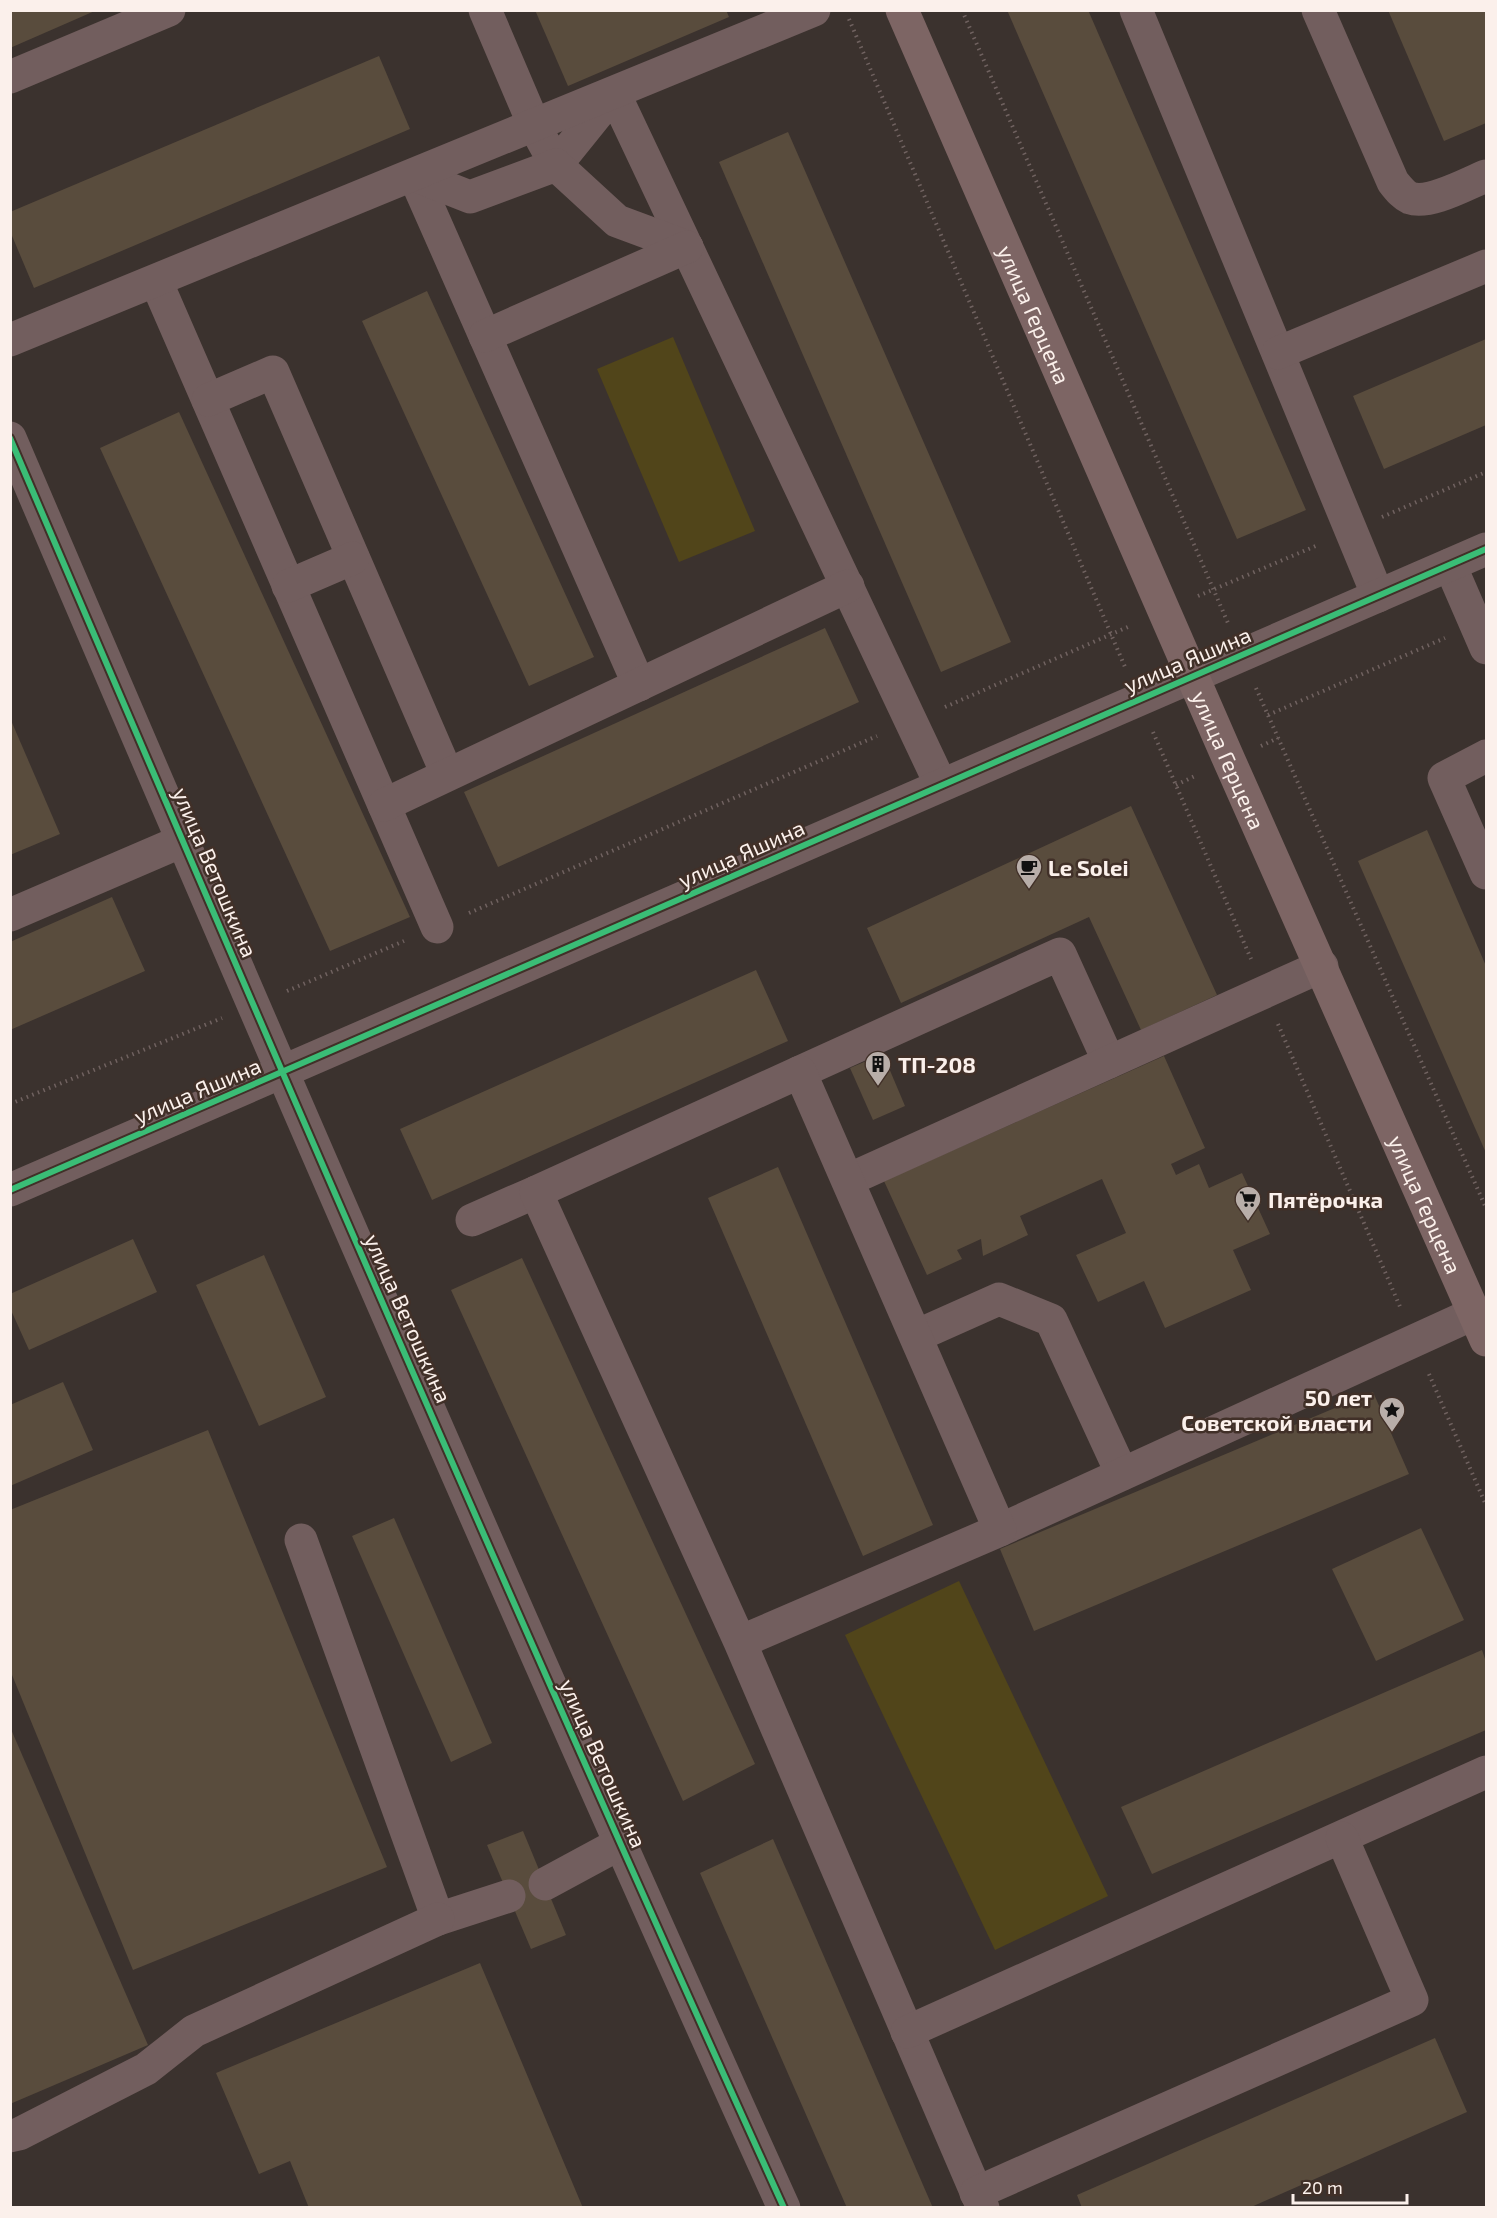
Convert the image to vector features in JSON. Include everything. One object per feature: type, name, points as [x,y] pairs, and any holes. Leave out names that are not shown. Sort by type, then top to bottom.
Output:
[{"type":"main road","name":"улица Герцена","points":[[902,10],[1481,1327]]},
{"type":"street","points":[[10,77],[169,10]]},
{"type":"street","points":[[485,10],[534,125],[556,165],[617,221],[687,247]]},
{"type":"street","points":[[10,340],[814,10]]},
{"type":"street","points":[[1137,10],[1378,596]]},
{"type":"street","points":[[1318,10],[1393,182],[1401,192],[1412,198],[1432,198],[1486,176]]},
{"type":"street","points":[[414,174],[470,197],[556,165],[614,93]]},
{"type":"street","points":[[614,93],[941,785]]},
{"type":"street","points":[[414,174],[639,685]]},
{"type":"street","points":[[485,336],[687,247]]},
{"type":"street","points":[[1278,353],[1486,266]]},
{"type":"street","points":[[156,281],[437,927]]},
{"type":"street","points":[[208,400],[273,372],[447,774]]},
{"type":"street","name":"улица Ветошкина","points":[[10,438],[282,1072],[619,1844],[784,2208]]},
{"type":"street","name":"улица Яшина","points":[[10,1190],[1486,549]]},
{"type":"street","points":[[288,586],[353,558]]},
{"type":"street","points":[[1450,564],[1481,636]]},
{"type":"street","points":[[384,805],[848,586]]},
{"type":"street","points":[[1486,756],[1444,778],[1486,873]]},
{"type":"street","points":[[10,915],[182,841]]},
{"type":"street","points":[[472,1220],[1060,954],[1109,1062]]},
{"type":"street","points":[[848,1180],[1322,966]]},
{"type":"street","points":[[800,1072],[1000,1530]]},
{"type":"street","points":[[536,1192],[740,1642],[980,2200],[1412,2000],[1342,1838]]},
{"type":"street","points":[[916,1335],[999,1299],[1051,1320],[1122,1474]]},
{"type":"street","points":[[740,1642],[1000,1530],[1414,1341],[1481,1327]]},
{"type":"street","points":[[301,1540],[438,1919]]},
{"type":"street","points":[[907,2032],[1486,1772]]},
{"type":"street","points":[[545,1884],[619,1844]]},
{"type":"street","points":[[10,2136],[19,2134],[146,2069],[194,2031],[438,1919],[509,1896]]},
{"type":"path","points":[[846,10],[1111,635],[1486,1505]]},
{"type":"path","points":[[962,10],[1241,654],[1486,1208]]},
{"type":"path","points":[[10,1104],[254,1005],[437,927],[1486,472]]},
{"type":"path","points":[[1268,715],[1481,636]]},
{"type":"shaded area","points":[[673,337],[755,531],[679,562],[597,369]]},
{"type":"shaded area","points":[[959,1581],[1108,1896],[995,1950],[845,1635]]},
{"type":"building","points":[[10,10],[97,10],[10,48]]},
{"type":"building","points":[[535,10],[726,10],[729,17],[568,86]]},
{"type":"building","points":[[1007,10],[1088,10],[1306,510],[1237,539]]},
{"type":"building","points":[[1388,10],[1486,10],[1486,123],[1444,141]]},
{"type":"building","points":[[379,56],[410,129],[34,288],[10,231],[10,212]]},
{"type":"building","points":[[788,132],[1011,642],[941,672],[719,162]]},
{"type":"building","points":[[427,291],[594,657],[529,686],[362,321]]},
{"type":"building","points":[[1486,339],[1486,425],[1384,469],[1353,396]]},
{"type":"building","points":[[179,412],[410,917],[330,951],[100,448]]},
{"type":"building","points":[[825,628],[859,702],[498,867],[464,792]]},
{"type":"building","points":[[10,718],[60,834],[10,855]]},
{"type":"building","points":[[1131,806],[1217,995],[1141,1030],[1089,917],[901,1003],[867,928]]},
{"type":"building","points":[[1427,830],[1486,966],[1486,1153],[1358,861]]},
{"type":"building","points":[[112,897],[145,971],[10,1030],[10,942]]},
{"type":"building","points":[[756,970],[788,1041],[432,1200],[400,1129]]},
{"type":"building","name":"ТП-208","points":[[883,1054],[905,1106],[873,1120],[850,1068]]},
{"type":"building","points":[[1164,1056],[1205,1148],[1171,1164],[1176,1175],[1199,1164],[1209,1188],[1242,1173],[1270,1234],[1233,1250],[1251,1290],[1165,1328],[1144,1281],[1098,1302],[1076,1255],[1126,1233],[1102,1179],[1020,1216],[1028,1235],[983,1256],[981,1239],[957,1250],[962,1259],[927,1275],[884,1181]]},
{"type":"building","points":[[778,1167],[933,1525],[863,1556],[708,1198]]},
{"type":"building","points":[[133,1239],[157,1292],[29,1350],[10,1308],[10,1294]]},
{"type":"building","points":[[264,1255],[326,1397],[259,1426],[196,1285]]},
{"type":"building","points":[[522,1258],[755,1764],[683,1801],[451,1290]]},
{"type":"building","points":[[63,1382],[93,1450],[10,1486],[10,1405]]},
{"type":"building","points":[[1373,1392],[1409,1474],[1034,1631],[1000,1549]]},
{"type":"building","points":[[208,1430],[387,1867],[133,1970],[10,1670],[10,1510]]},
{"type":"building","points":[[394,1518],[492,1743],[451,1762],[352,1536]]},
{"type":"building","points":[[1421,1528],[1464,1620],[1376,1661],[1332,1569]]},
{"type":"building","points":[[1482,1650],[1486,1662],[1486,1730],[1152,1874],[1121,1807]]},
{"type":"building","points":[[10,1727],[148,2045],[10,2104]]},
{"type":"building","points":[[523,1831],[566,1935],[531,1949],[487,1845]]},
{"type":"building","points":[[773,1839],[933,2208],[847,2208],[700,1873]]},
{"type":"building","points":[[480,1963],[583,2208],[309,2208],[290,2161],[259,2174],[216,2073]]},
{"type":"building","points":[[1435,2038],[1467,2112],[1249,2208],[1082,2208],[1077,2195]]},
{"type":"cycle path","points":[[10,438],[392,1325],[586,1767],[784,2208]]},
{"type":"cycle path","points":[[10,1190],[1486,549]]},
{"type":"place","name":"Le Solei","points":[[1029,890]]},
{"type":"place","name":"ТП-208","points":[[878,1087]]},
{"type":"place","name":"Пятёрочка","points":[[1248,1222]]},
{"type":"place","name":"50 лет Советской власти","points":[[1392,1433]]}]
